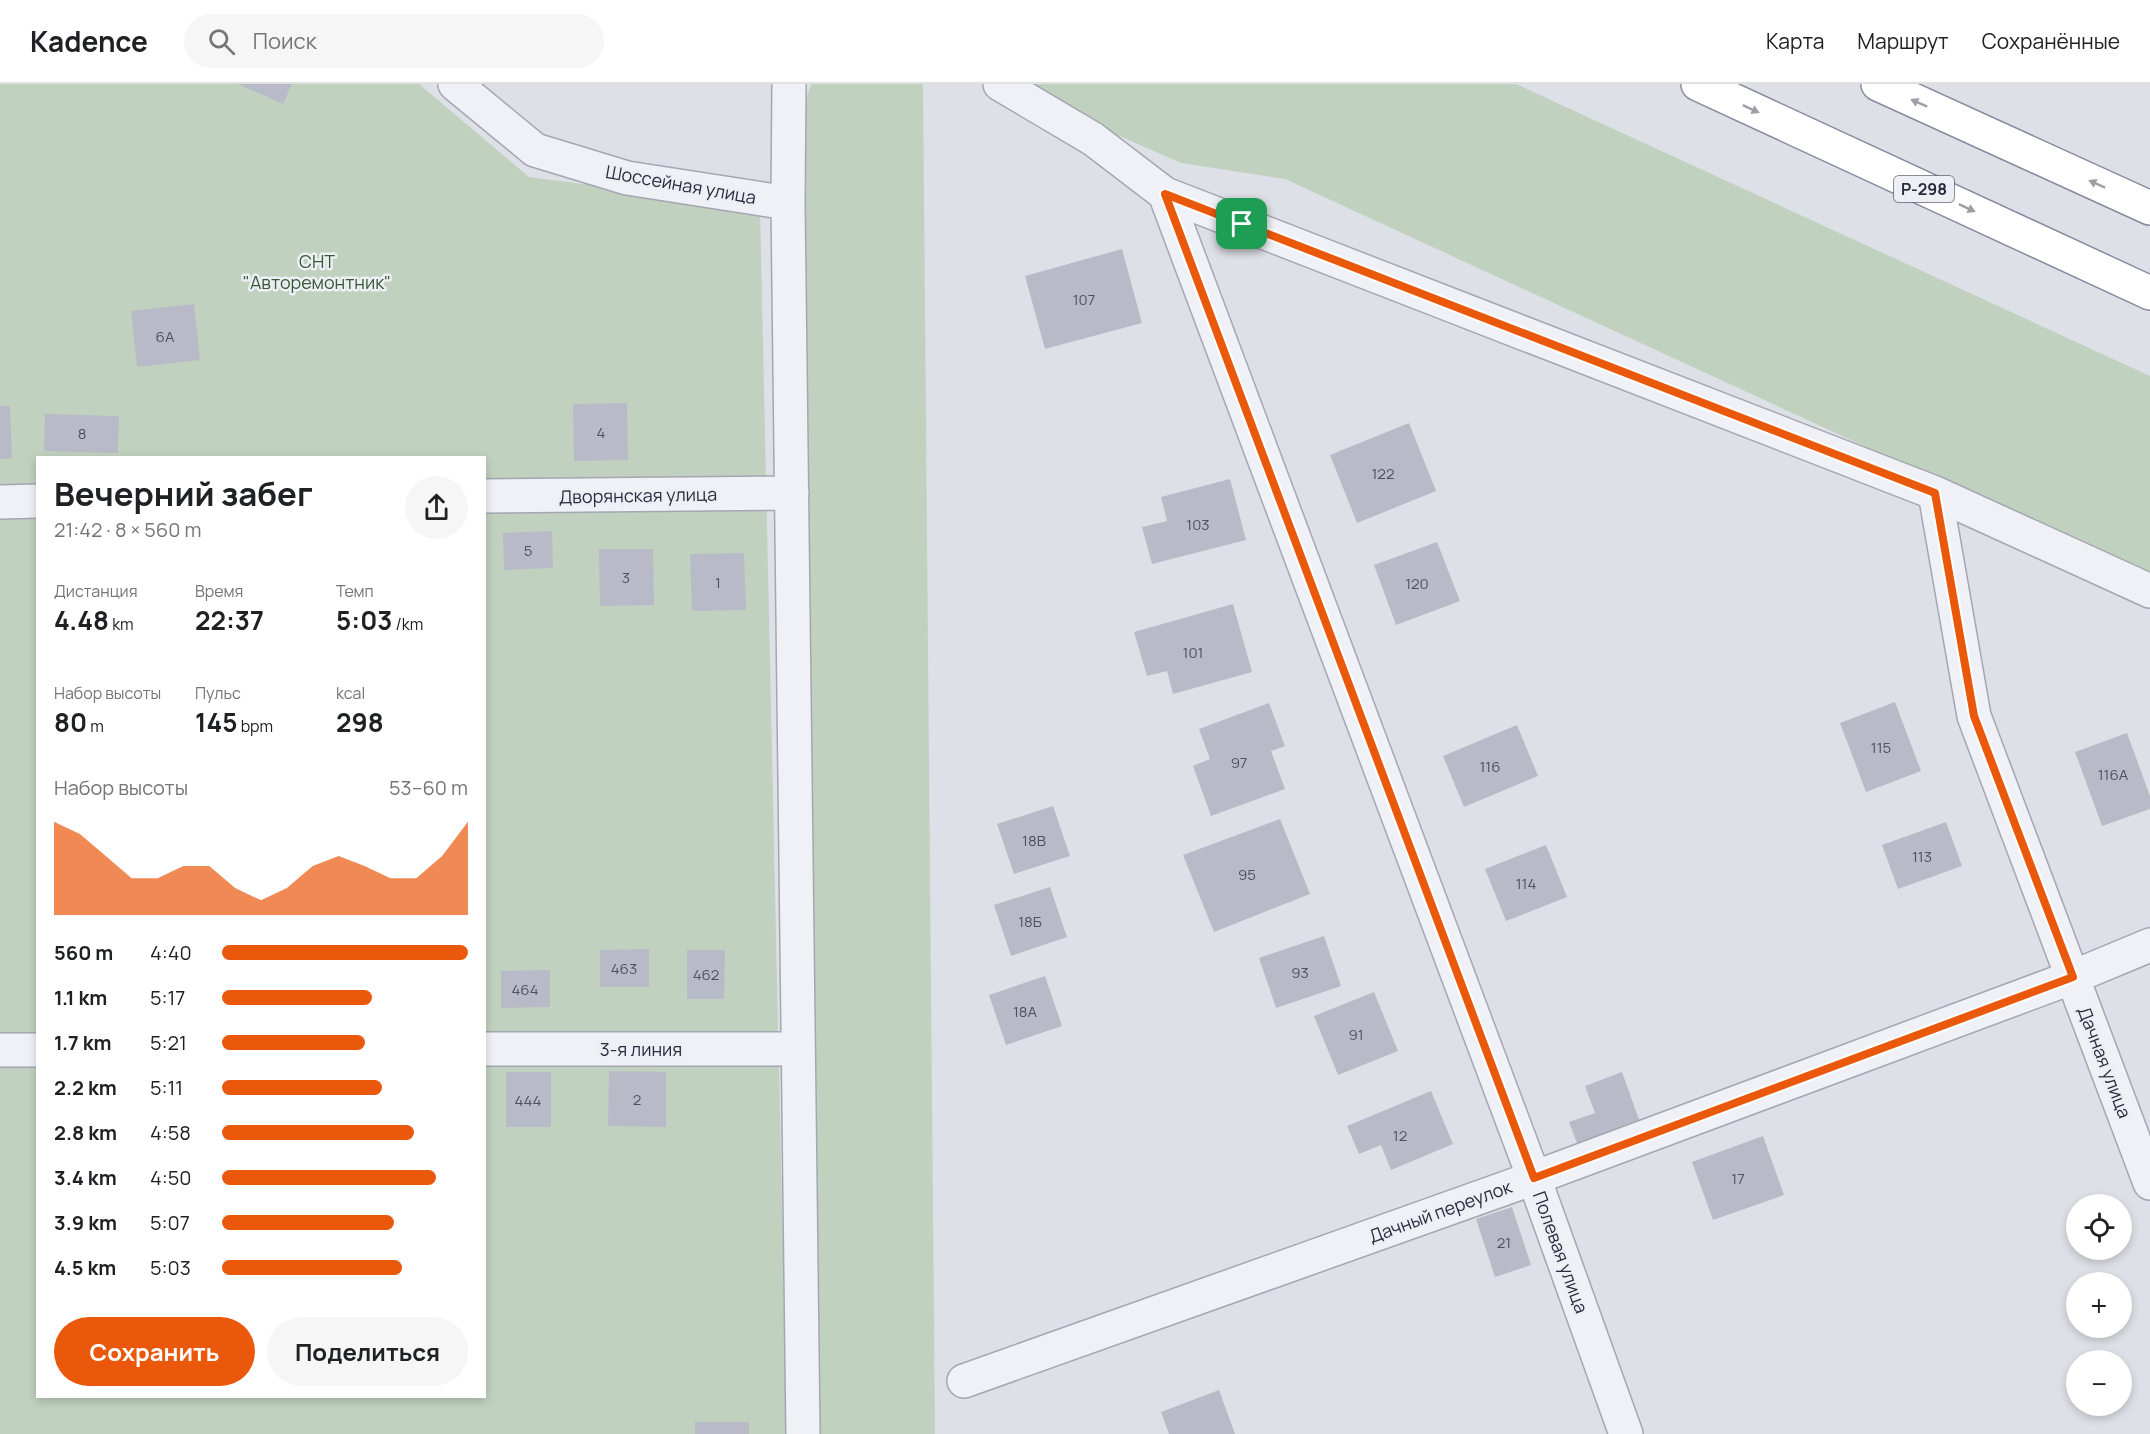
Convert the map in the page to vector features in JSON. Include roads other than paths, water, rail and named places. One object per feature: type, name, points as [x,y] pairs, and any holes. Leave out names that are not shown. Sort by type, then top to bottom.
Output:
[{"type":"highway","name":"Р-298","points":[[1698,84],[2150,293]]},
{"type":"highway","points":[[1878,84],[2150,208]]},
{"type":"street","name":"Шоссейная улица","points":[[455,84],[536,150],[627,178],[788,203]]},
{"type":"street","points":[[789,84],[788,203],[803,1434]]},
{"type":"street","points":[[999,84],[1093,139],[1165,194],[1935,493],[2150,591]]},
{"type":"street","name":"Полевая улица","points":[[1165,194],[1534,1178],[1626,1434]]},
{"type":"street","name":"Дворянская улица","points":[[486,496],[792,493]]},
{"type":"street","name":"Дачная улица","points":[[1935,493],[1974,716],[2150,1183]]},
{"type":"street","points":[[0,502],[36,501]]},
{"type":"street","name":"Дачный переулок","points":[[964,1381],[1534,1178],[2073,977],[2150,945]]},
{"type":"street","name":"3-я линия","points":[[486,1049],[797,1049]]},
{"type":"street","points":[[0,1050],[36,1050]]},
{"type":"park label","name":"СНТ \"Авторемонтник\"","points":[[317,271]]}]
